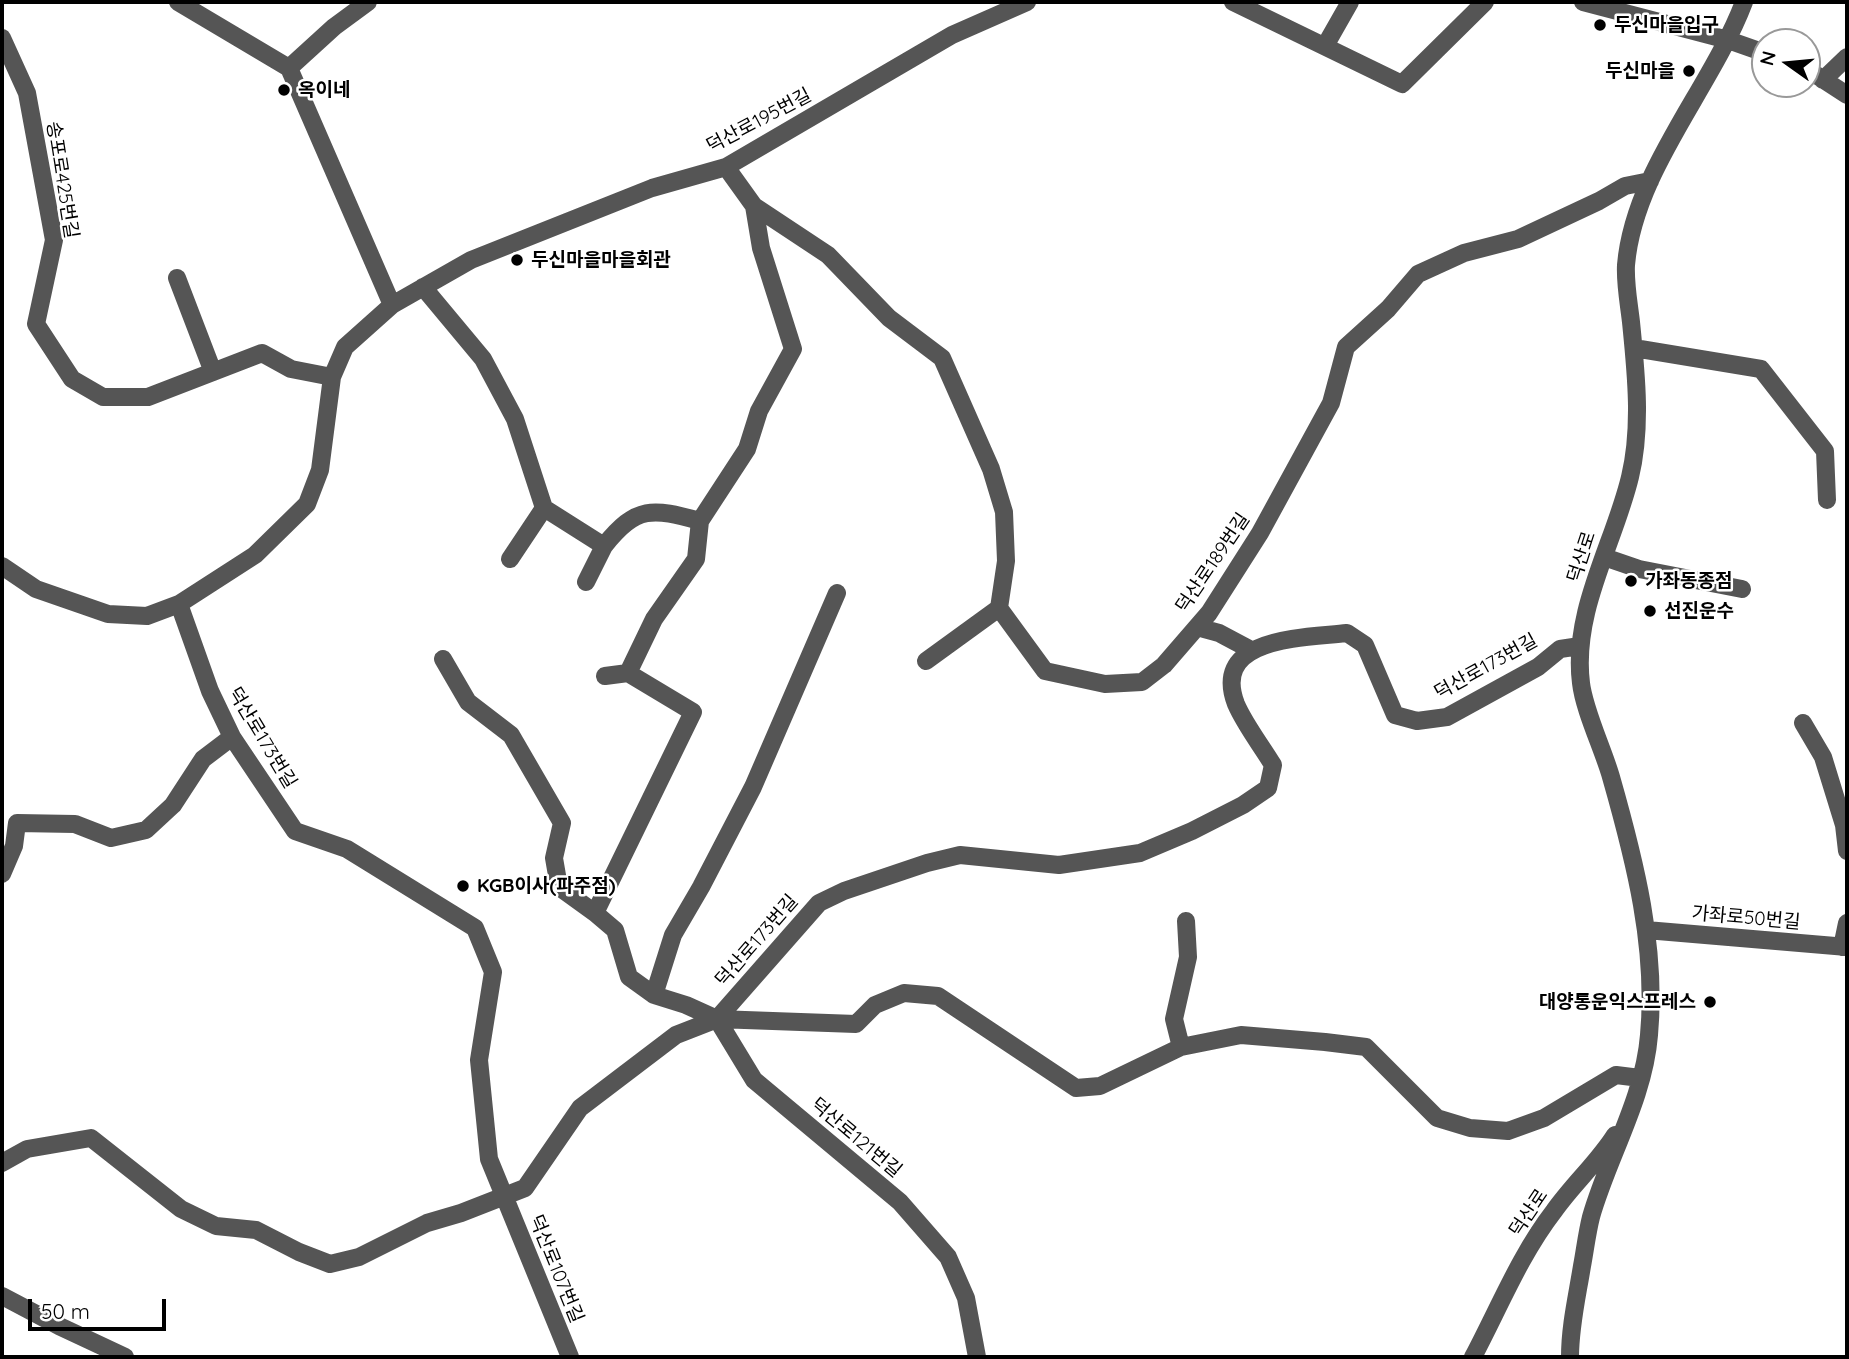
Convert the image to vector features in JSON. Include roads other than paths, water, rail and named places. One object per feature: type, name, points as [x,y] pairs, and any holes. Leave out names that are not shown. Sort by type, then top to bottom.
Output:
[{"type":"street","points":[[178,2],[289,68],[392,305]]},
{"type":"street","points":[[289,68],[334,27],[368,2]]},
{"type":"street","name":"덕산로195번길","points":[[2,566],[36,589],[108,614],[147,616],[179,604],[255,555],[307,504],[320,470],[332,377],[345,347],[392,305],[471,260],[652,188],[726,167],[952,35],[1027,2]]},
{"type":"street","points":[[1233,2],[1402,84],[1485,2]]},
{"type":"street","points":[[1325,46],[1350,2]]},
{"type":"street","points":[[1583,2],[1751,48]]},
{"type":"street","name":"덕산로","points":[[1570,1357],[1570,1333],[1592,1216],[1635,1102],[1650,1037],[1649,954],[1640,888],[1611,777],[1581,684],[1580,646],[1587,609],[1630,479],[1636,445],[1634,348],[1626,268],[1632,232],[1650,181],[1728,40],[1744,2]]},
{"type":"street","name":"송포로425번길","points":[[2,38],[27,93],[54,240],[36,324],[72,379],[103,397],[148,397],[262,353],[291,369],[332,377]]},
{"type":"street","points":[[1847,57],[1823,80],[1847,95]]},
{"type":"street","points":[[726,167],[754,206],[828,255],[889,318],[942,358],[991,469],[1004,512],[1006,561],[999,608],[926,661]]},
{"type":"street","name":"덕산로189번길","points":[[999,608],[1045,671],[1105,684],[1142,682],[1164,665],[1209,613],[1260,533],[1331,403],[1346,347],[1388,309],[1418,274],[1464,253],[1518,239],[1600,201],[1625,186],[1650,181]]},
{"type":"street","points":[[628,673],[654,619],[696,559],[700,521],[747,449],[759,411],[793,349],[761,248],[754,206]]},
{"type":"street","points":[[177,278],[213,372]]},
{"type":"street","points":[[423,287],[483,359],[515,419],[544,508],[604,546]]},
{"type":"street","points":[[1634,348],[1762,369],[1825,451],[1827,500]]},
{"type":"street","points":[[510,559],[544,508]]},
{"type":"street","points":[[586,582],[604,546],[621,525],[644,512],[674,514],[700,521]]},
{"type":"street","points":[[1604,557],[1639,569],[1742,589]]},
{"type":"street","points":[[654,995],[673,935],[753,787],[837,593]]},
{"type":"street","name":"덕산로173번길","points":[[179,604],[210,691],[232,737],[295,831],[347,849],[475,928],[493,972],[479,1060],[489,1159],[504,1197]]},
{"type":"street","points":[[1197,627],[1219,633],[1251,650]]},
{"type":"street","name":"덕산로173번길","points":[[717,1019],[819,902],[844,891],[960,855],[1059,865],[1140,853],[1192,831],[1243,805],[1268,788],[1273,765],[1236,704],[1232,680],[1237,665],[1251,650],[1272,642],[1347,633],[1365,645],[1395,715],[1417,721],[1447,717],[1538,667],[1560,649],[1580,646]]},
{"type":"street","points":[[443,659],[468,702],[511,736],[562,823],[554,858],[559,887],[615,930],[629,977],[654,995],[717,1019]]},
{"type":"street","points":[[595,913],[693,712],[628,673],[605,676]]},
{"type":"street","points":[[1803,723],[1823,757],[1844,825],[1847,851]]},
{"type":"street","points":[[2,874],[14,846],[17,823],[75,824],[111,838],[146,830],[173,805],[203,759],[232,737]]},
{"type":"street","points":[[1181,1046],[1174,1019],[1188,957],[1186,921]]},
{"type":"street","name":"가좌로50번길","points":[[1646,930],[1845,947],[1847,923]]},
{"type":"street","name":"덕산로173번길","points":[[717,1019],[856,1024],[875,1005],[904,993],[938,996],[1076,1088],[1100,1086],[1181,1046],[1241,1035],[1366,1047],[1437,1118],[1470,1128],[1508,1131],[1544,1118],[1616,1075],[1640,1078]]},
{"type":"street","points":[[2,1163],[27,1149],[91,1138],[181,1209],[216,1226],[256,1230],[330,1264],[359,1257],[427,1223],[525,1188],[580,1108],[676,1035],[717,1019]]},
{"type":"street","name":"덕산로121번길","points":[[717,1019],[754,1080],[900,1202],[947,1256],[966,1298],[977,1357]]},
{"type":"street","name":"덕산로","points":[[1472,1357],[1521,1263],[1553,1211],[1607,1147],[1635,1102]]},
{"type":"street","name":"덕산로107번길","points":[[504,1197],[570,1357]]},
{"type":"street","points":[[2,1296],[125,1357]]},
{"type":"place","name":"두신마을입구","points":[[1600,25]]},
{"type":"place","name":"두신마을","points":[[1689,71]]},
{"type":"place","name":"옥이네","points":[[284,90]]},
{"type":"place","name":"두신마을마을회관","points":[[517,260]]},
{"type":"place","name":"가좌동종점","points":[[1631,581]]},
{"type":"place","name":"선진운수","points":[[1650,611]]},
{"type":"place","name":"KGB이사(파주점)","points":[[463,886]]},
{"type":"place","name":"대양통운익스프레스","points":[[1710,1002]]}]
